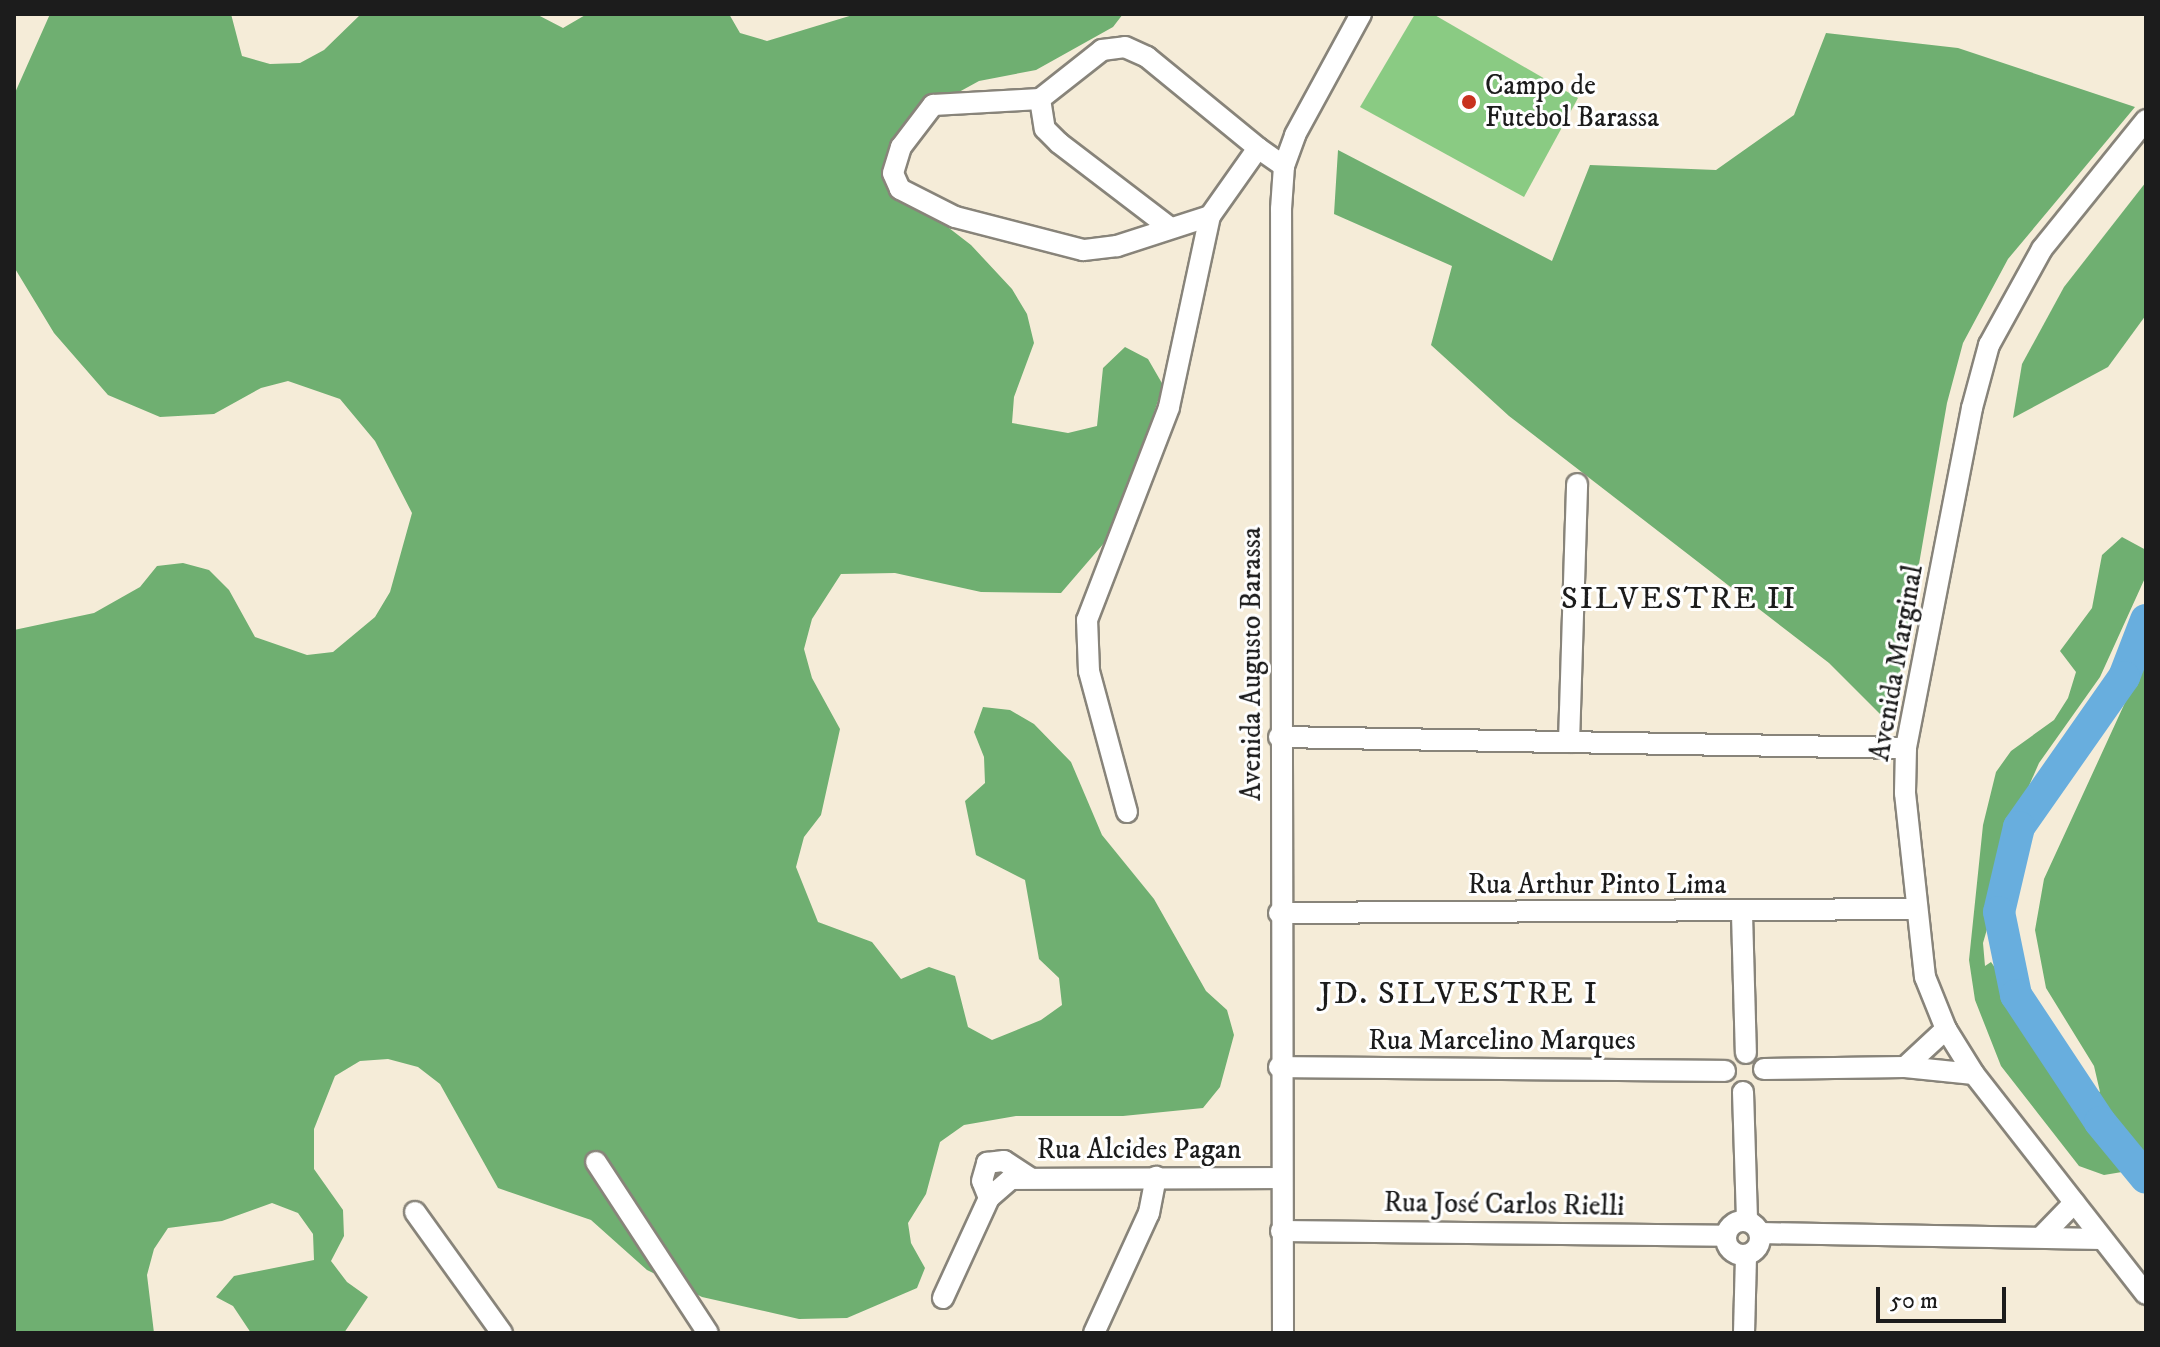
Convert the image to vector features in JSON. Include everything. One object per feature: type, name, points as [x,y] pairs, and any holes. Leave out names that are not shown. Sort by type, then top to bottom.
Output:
[{"type":"street","name":"Avenida Augusto Barassa","points":[[1283,1333],[1279,737],[1284,166],[1361,14]]},
{"type":"street","points":[[1210,216],[1117,246],[1083,250],[955,217],[894,182],[901,147],[924,110],[933,105],[1040,99],[1102,50],[1125,47],[1147,57],[1284,166]]},
{"type":"street","points":[[1040,99],[1045,129],[1059,143],[1169,227]]},
{"type":"street","name":"Avenida Marginal","points":[[2146,120],[2042,249],[1989,345],[1972,408],[1906,748],[1914,909],[1925,977],[1946,1029],[1974,1074],[2146,1294]]},
{"type":"street","points":[[1127,812],[1089,671],[1087,620],[1169,407],[1210,216],[1258,148]]},
{"type":"street","points":[[1569,742],[1577,484]]},
{"type":"street","points":[[1279,737],[1906,748]]},
{"type":"street","name":"Rua Arthur Pinto Lima","points":[[1279,913],[1742,914],[1914,909]]},
{"type":"street","points":[[1742,914],[1746,1053],[1764,1069],[1905,1067],[1974,1074]]},
{"type":"street","points":[[1905,1067],[1946,1029]]},
{"type":"street","points":[[1746,1053],[1732,1057],[1725,1071],[1730,1085],[1743,1092],[1757,1088],[1764,1069]]},
{"type":"street","name":"Rua Marcelino Marques","points":[[1279,1067],[1725,1071]]},
{"type":"street","points":[[1743,1092],[1753,1227],[1760,1243],[1746,1255],[1744,1333]]},
{"type":"street","points":[[596,1162],[708,1333]]},
{"type":"street","name":"Rua Alcides Pagan","points":[[943,1298],[994,1192],[1029,1177],[1280,1178]]},
{"type":"street","points":[[1094,1333],[1144,1224],[1156,1177]]},
{"type":"street","points":[[2043,1235],[2074,1203]]},
{"type":"street","points":[[415,1212],[502,1333]]},
{"type":"street","points":[[1746,1255],[1732,1250],[1726,1236],[1737,1221],[1753,1227],[2102,1239]]},
{"type":"street","name":"Rua José Carlos Rielli","points":[[1281,1231],[1726,1236]]},
{"type":"green space","points":[[50,14],[231,14],[242,56],[270,64],[300,63],[324,50],[361,14],[536,14],[563,28],[587,14],[729,14],[740,33],[767,41],[856,14],[1123,14],[1113,27],[1036,70],[979,81],[928,109],[898,160],[927,211],[971,245],[1012,289],[1027,314],[1034,343],[1014,397],[1012,423],[1068,433],[1097,426],[1103,368],[1125,347],[1148,359],[1163,385],[1117,528],[1061,593],[981,592],[895,573],[841,574],[812,619],[804,649],[812,678],[840,729],[821,815],[804,837],[796,867],[818,922],[872,942],[901,979],[929,967],[955,976],[968,1027],[992,1040],[1041,1020],[1062,1005],[1059,978],[1039,959],[1025,880],[976,855],[965,801],[985,783],[984,757],[974,732],[983,707],[1010,710],[1034,724],[1071,762],[1102,835],[1154,899],[1206,991],[1227,1010],[1234,1035],[1220,1087],[1203,1108],[1123,1116],[1016,1116],[964,1125],[940,1142],[926,1194],[908,1223],[911,1243],[925,1268],[917,1288],[847,1318],[799,1319],[702,1297],[647,1270],[591,1220],[498,1188],[440,1084],[418,1067],[388,1059],[360,1061],[335,1076],[314,1129],[314,1169],[343,1210],[344,1236],[331,1261],[347,1282],[368,1297],[344,1333],[251,1333],[233,1306],[216,1297],[234,1276],[314,1260],[313,1234],[298,1213],[272,1203],[222,1221],[168,1228],[154,1249],[147,1275],[154,1333],[14,1333],[14,630],[94,613],[140,587],[157,566],[183,563],[209,570],[229,590],[255,637],[307,655],[333,652],[375,617],[390,592],[412,513],[375,441],[340,399],[288,381],[261,388],[214,414],[160,417],[108,395],[54,333],[14,267],[14,95]]},
{"type":"green space","name":"Campo de Futebol Barassa","points":[[1415,14],[1433,14],[1578,98],[1524,197],[1360,107]]},
{"type":"green space","points":[[1826,33],[1958,48],[2135,107],[2008,259],[1963,343],[1947,403],[1891,725],[1829,663],[1509,416],[1431,345],[1452,266],[1334,214],[1338,150],[1552,261],[1590,165],[1716,170],[1794,115]]},
{"type":"green space","points":[[2146,182],[2146,315],[2108,367],[2013,418],[2022,364],[2064,287]]},
{"type":"green space","points":[[2122,537],[2146,550],[2145,578],[2100,677],[2039,763],[2028,788],[1983,943],[1985,966],[1991,962],[2057,1057],[2082,1085],[2100,1092],[2094,1066],[2046,988],[2035,930],[2044,879],[2146,657],[2146,1168],[2104,1175],[2079,1166],[2001,1066],[1975,1000],[1969,960],[1983,825],[1996,772],[2011,751],[2054,720],[2068,698],[2076,672],[2060,651],[2092,608],[2102,555]]},
{"type":"waterway","points":[[2146,620],[2124,677],[2019,827],[1999,912],[2016,995],[2100,1122],[2146,1178]]},
{"type":"place","name":"Campo de Futebol Barassa","points":[[1469,102]]},
{"type":"district","name":"SILVESTRE II","points":[[1679,599]]},
{"type":"district","name":"JD. SILVESTRE I","points":[[1459,994]]}]
